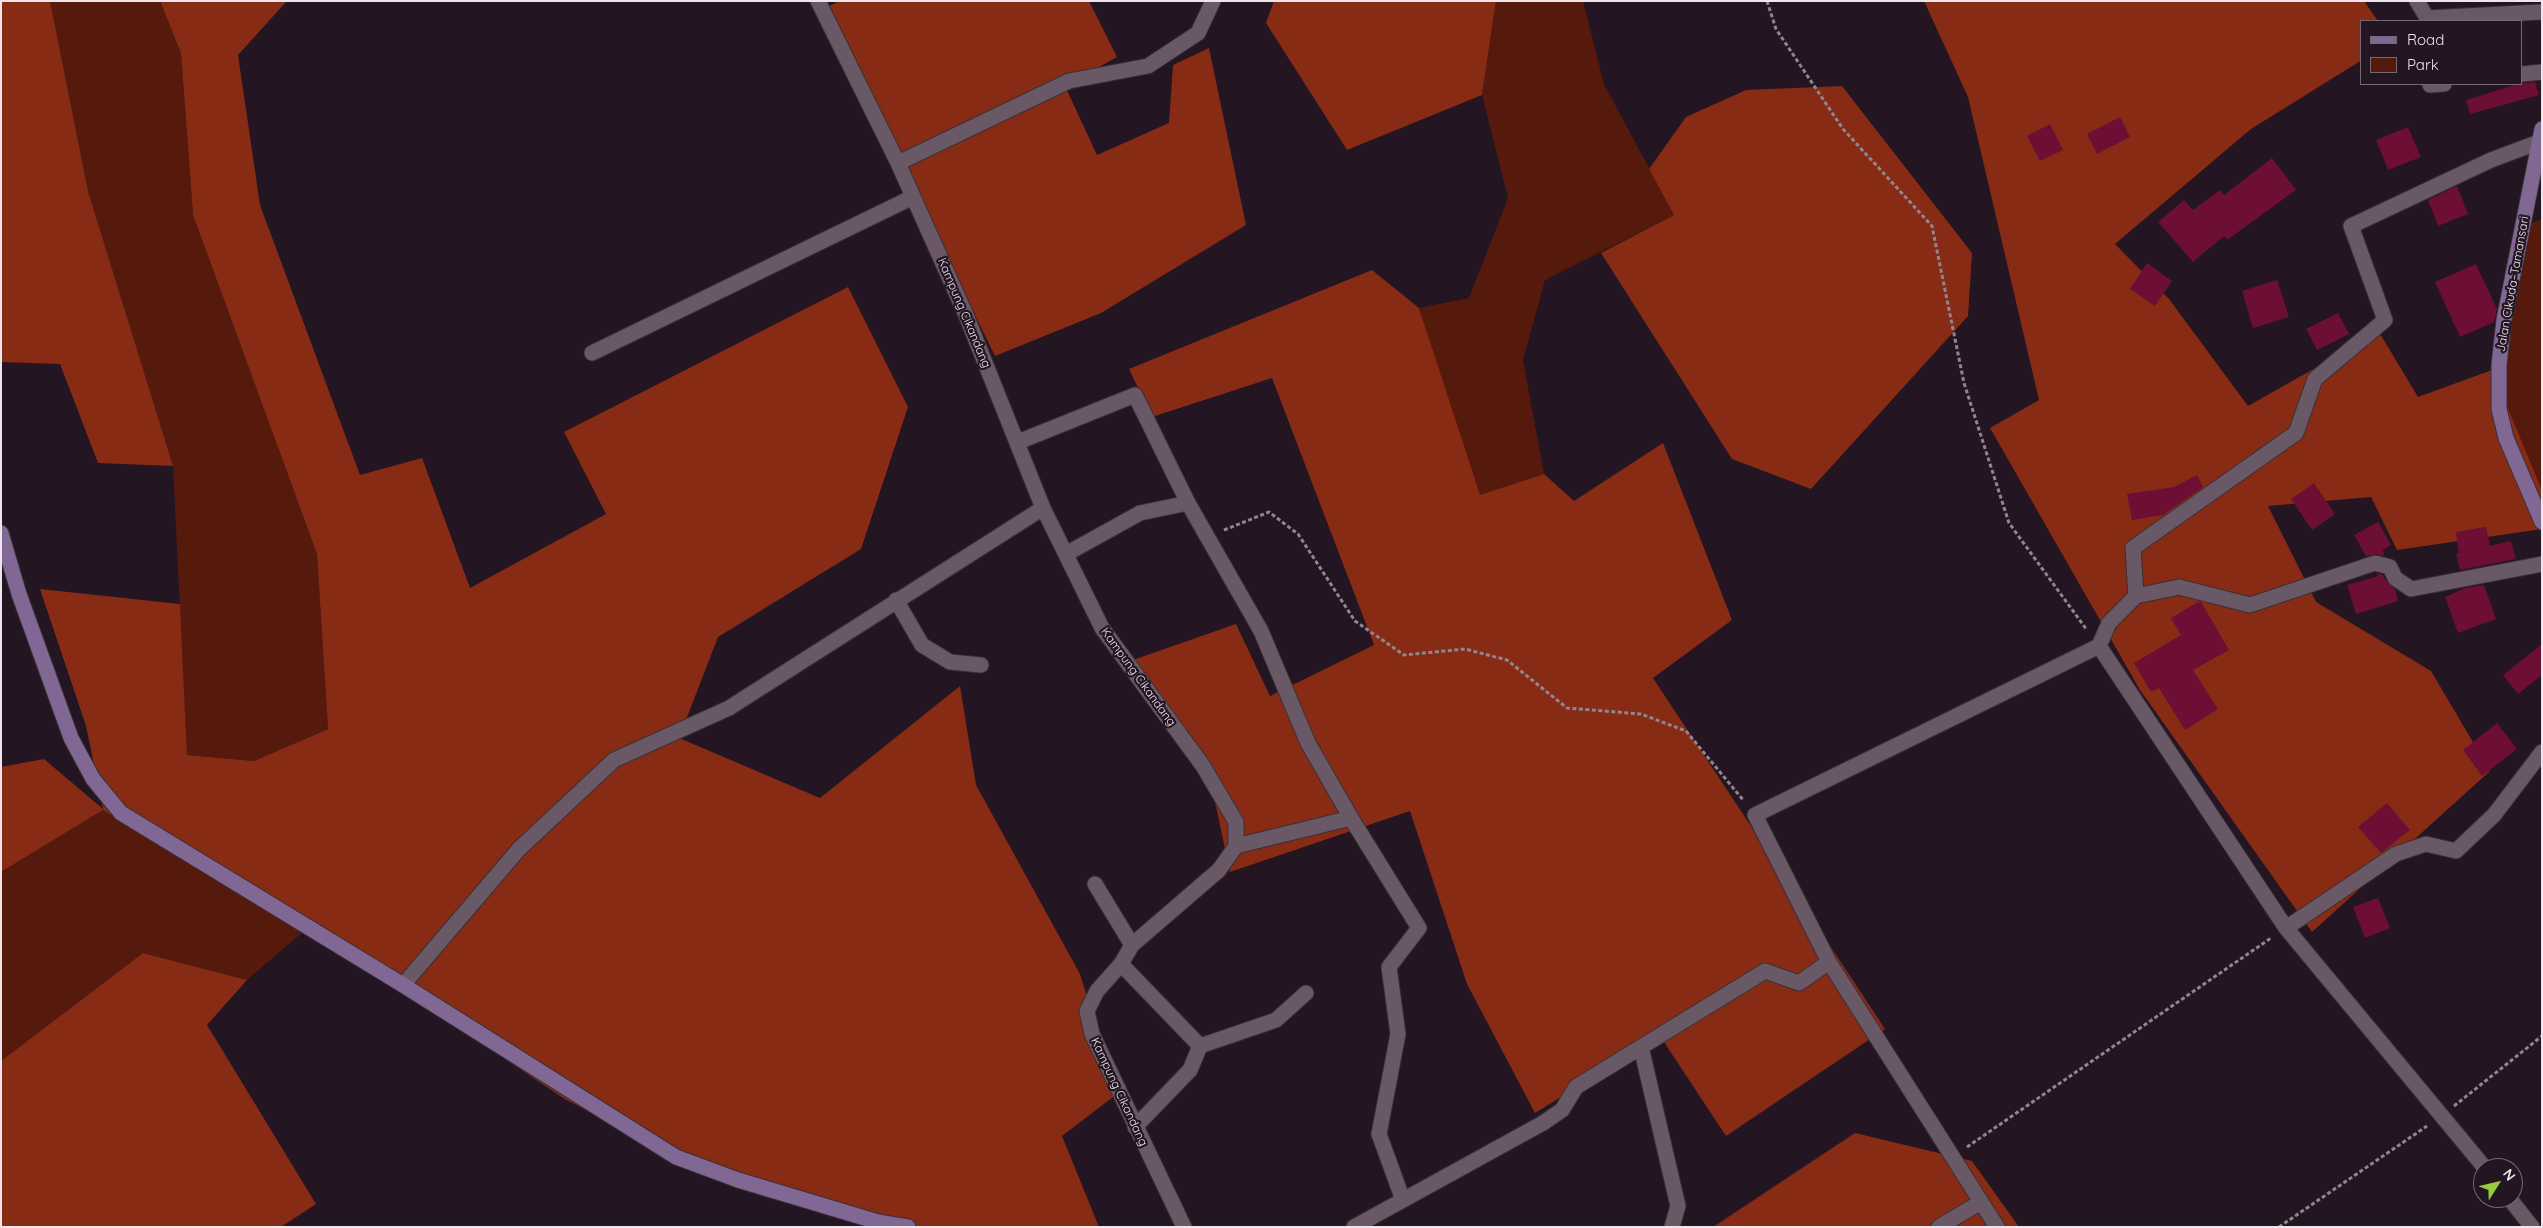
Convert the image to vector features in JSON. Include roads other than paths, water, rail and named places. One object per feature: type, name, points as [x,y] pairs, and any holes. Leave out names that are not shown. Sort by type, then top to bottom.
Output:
[{"type":"street","name":"Kampung Cikandang","points":[[818,1],[913,197],[966,315],[1043,508],[1102,628],[1203,766],[1236,822],[1236,846],[1218,870],[1132,945],[1120,964],[1097,991],[1087,1011],[1092,1034],[1184,1227]]},
{"type":"street","points":[[898,164],[1069,81],[1148,66],[1198,34],[1213,1]]},
{"type":"street","points":[[2417,1],[2427,18],[2542,12]]},
{"type":"street","points":[[2523,74],[2542,72]]},
{"type":"street","points":[[2136,596],[2133,548],[2296,433],[2315,379],[2385,320],[2351,226],[2540,136]]},
{"type":"street","name":"Jalan Cikuda–Tamansari","points":[[2540,136],[2504,320],[2499,365],[2498,409],[2506,438],[2542,522]]},
{"type":"street","points":[[592,354],[913,197]]},
{"type":"street","points":[[1018,442],[1135,395],[1188,503],[1260,631],[1308,743],[1351,818],[1420,928],[1389,967],[1398,1034],[1379,1134],[1403,1200]]},
{"type":"street","points":[[1066,554],[1140,513],[1188,503]]},
{"type":"street","points":[[403,985],[519,848],[614,760],[729,708],[1043,508]]},
{"type":"street","points":[[1,533],[18,594],[71,738],[93,779],[121,812],[403,985],[676,1157],[738,1180],[875,1224],[908,1227]]},
{"type":"street","points":[[1997,1227],[1829,962],[1755,815],[2099,646],[2109,622],[2136,596],[2179,588],[2250,605],[2375,563],[2390,567],[2395,578],[2411,589],[2542,564]]},
{"type":"street","points":[[896,600],[922,645],[950,662],[981,665]]},
{"type":"street","points":[[2099,646],[2286,928],[2477,1158]]},
{"type":"street","points":[[2286,928],[2396,854],[2426,844],[2456,851],[2494,815],[2542,752]]},
{"type":"street","points":[[1236,846],[1351,818]]},
{"type":"street","points":[[1095,884],[1132,945]]},
{"type":"street","points":[[1354,1227],[1543,1123],[1562,1110],[1576,1087],[1765,971],[1799,983],[1829,962]]},
{"type":"street","points":[[1120,964],[1200,1046]]},
{"type":"street","points":[[1135,1127],[1190,1070],[1200,1046],[1276,1020],[1306,993]]},
{"type":"street","points":[[1641,1047],[1678,1206],[1672,1227]]},
{"type":"street","points":[[1939,1227],[1981,1202]]},
{"type":"street","points":[[2517,1208],[2532,1227]]}]
